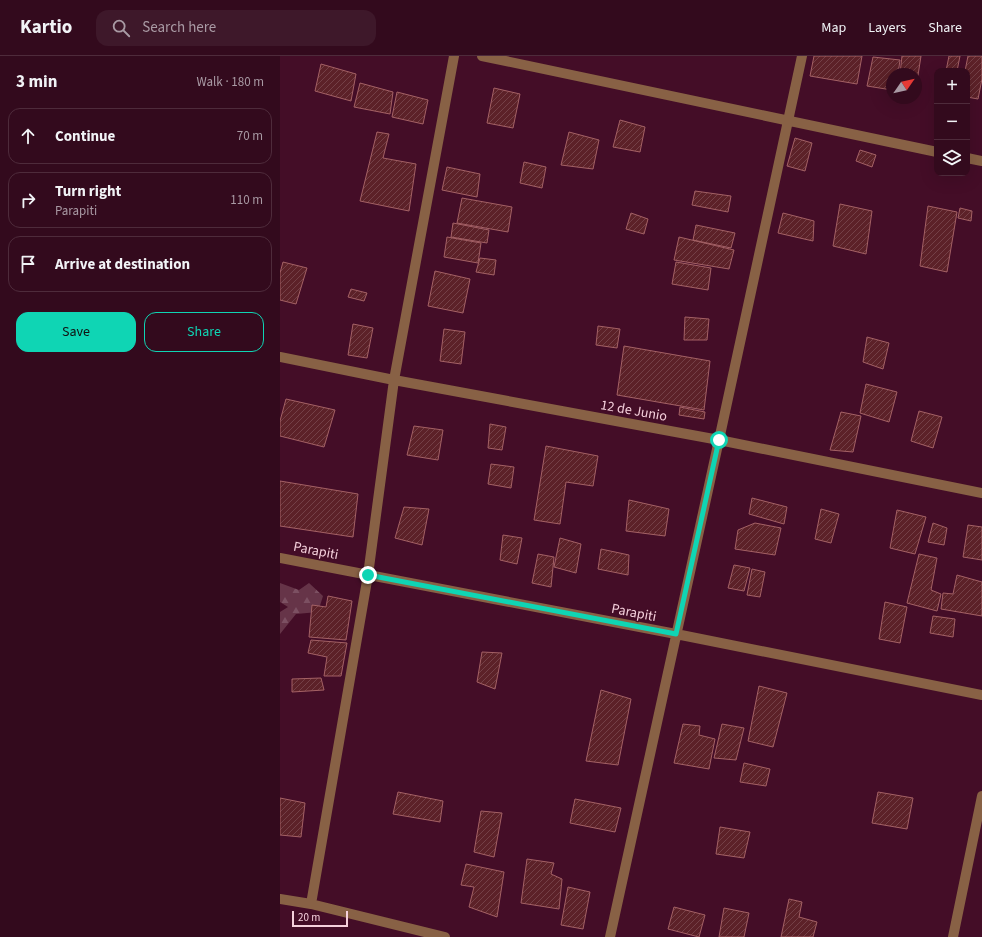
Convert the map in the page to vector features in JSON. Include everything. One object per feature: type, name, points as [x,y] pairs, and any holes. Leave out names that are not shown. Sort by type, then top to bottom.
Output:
[{"type":"street","points":[[311,904],[368,575],[394,380],[454,56]]},
{"type":"street","points":[[482,56],[934,151]]},
{"type":"street","points":[[610,937],[802,56]]},
{"type":"street","points":[[970,159],[982,161]]},
{"type":"street","name":"12 de Junio","points":[[280,357],[394,380],[719,440],[982,493]]},
{"type":"street","name":"Parapiti","points":[[280,558],[676,634],[982,695]]},
{"type":"street","points":[[954,937],[982,796]]},
{"type":"street","points":[[280,899],[311,904],[446,937]]},
{"type":"green space","points":[[280,583],[299,590],[309,583],[323,596],[318,612],[296,614],[280,634],[280,612],[288,607],[280,602]]},
{"type":"building","points":[[814,56],[862,56],[857,84],[810,76]]},
{"type":"building","points":[[902,56],[921,56],[919,68],[901,68]]},
{"type":"building","points":[[949,56],[960,56],[958,68],[947,68]]},
{"type":"building","points":[[968,56],[982,56],[982,79],[978,99],[970,98],[970,68],[966,68]]},
{"type":"building","points":[[873,57],[900,60],[899,68],[886,68],[886,89],[867,86]]},
{"type":"building","points":[[321,64],[356,74],[351,101],[315,91]]},
{"type":"building","points":[[360,83],[393,92],[390,114],[354,107]]},
{"type":"building","points":[[494,88],[520,94],[513,128],[487,123]]},
{"type":"building","points":[[397,92],[428,100],[423,124],[392,117]]},
{"type":"building","points":[[620,120],[645,127],[640,152],[613,147]]},
{"type":"building","points":[[377,132],[389,134],[383,158],[416,164],[409,211],[360,201]]},
{"type":"building","points":[[569,132],[599,140],[593,169],[561,165]]},
{"type":"building","points":[[795,138],[812,143],[805,171],[787,166]]},
{"type":"building","points":[[860,150],[876,155],[872,167],[856,161]]},
{"type":"building","points":[[524,162],[546,167],[542,188],[520,183]]},
{"type":"building","points":[[447,167],[480,174],[477,197],[442,190]]},
{"type":"building","points":[[695,191],[731,196],[728,212],[692,205]]},
{"type":"building","points":[[462,198],[512,207],[508,232],[457,223]]},
{"type":"building","points":[[840,204],[872,211],[866,254],[833,246]]},
{"type":"building","points":[[928,206],[957,212],[947,272],[920,266]]},
{"type":"building","points":[[960,208],[972,211],[971,221],[958,218]]},
{"type":"building","points":[[631,213],[648,219],[644,234],[626,229]]},
{"type":"building","points":[[783,213],[814,221],[813,241],[778,233]]},
{"type":"building","points":[[453,223],[489,230],[487,243],[451,237]]},
{"type":"building","points":[[696,225],[735,233],[731,248],[693,240]]},
{"type":"building","points":[[447,237],[481,243],[478,263],[444,257]]},
{"type":"building","points":[[679,237],[734,250],[729,269],[674,260]]},
{"type":"building","points":[[480,258],[496,260],[494,275],[476,272]]},
{"type":"building","points":[[283,262],[307,268],[296,304],[280,300],[280,273]]},
{"type":"building","points":[[676,262],[711,268],[708,290],[672,284]]},
{"type":"building","points":[[435,271],[470,279],[463,313],[428,306]]},
{"type":"building","points":[[351,289],[367,293],[364,301],[348,297]]},
{"type":"building","points":[[685,317],[709,319],[707,340],[684,340]]},
{"type":"building","points":[[353,324],[373,328],[367,358],[348,355]]},
{"type":"building","points":[[598,326],[620,329],[617,348],[596,345]]},
{"type":"building","points":[[444,329],[465,332],[461,364],[440,361]]},
{"type":"building","points":[[867,337],[889,343],[883,369],[863,362]]},
{"type":"building","points":[[624,346],[710,361],[704,410],[617,395]]},
{"type":"building","points":[[866,384],[897,392],[889,422],[860,413]]},
{"type":"building","points":[[286,399],[335,410],[324,447],[280,436],[280,421]]},
{"type":"building","points":[[680,407],[705,412],[704,419],[679,415]]},
{"type":"building","points":[[919,411],[942,417],[933,448],[911,441]]},
{"type":"building","points":[[841,412],[861,416],[853,452],[830,450]]},
{"type":"building","points":[[490,424],[506,427],[502,450],[488,448]]},
{"type":"building","points":[[414,426],[443,430],[438,460],[407,455]]},
{"type":"building","points":[[546,446],[598,456],[593,486],[566,482],[560,524],[534,520]]},
{"type":"building","points":[[491,464],[514,467],[511,488],[488,484]]},
{"type":"building","points":[[280,481],[358,494],[353,537],[280,526]]},
{"type":"building","points":[[752,498],[787,507],[784,524],[749,514]]},
{"type":"building","points":[[629,500],[669,509],[665,536],[626,531]]},
{"type":"building","points":[[404,507],[429,509],[422,545],[395,538]]},
{"type":"building","points":[[821,509],[839,514],[831,543],[815,539]]},
{"type":"building","points":[[897,510],[926,517],[915,554],[890,548]]},
{"type":"building","points":[[755,523],[781,528],[775,555],[735,549],[738,530]]},
{"type":"building","points":[[933,523],[947,528],[944,545],[928,542]]},
{"type":"building","points":[[968,525],[982,527],[982,560],[963,557]]},
{"type":"building","points":[[503,535],[522,538],[517,564],[500,560]]},
{"type":"building","points":[[560,538],[581,544],[576,573],[554,567]]},
{"type":"building","points":[[601,549],[629,555],[628,575],[598,569]]},
{"type":"building","points":[[538,554],[554,557],[551,587],[532,583]]},
{"type":"building","points":[[919,554],[937,558],[931,590],[941,594],[937,611],[907,603]]},
{"type":"building","points":[[734,565],[750,568],[744,591],[728,588]]},
{"type":"building","points":[[752,569],[765,572],[760,597],[747,595]]},
{"type":"building","points":[[957,575],[982,582],[982,616],[941,609],[943,593],[953,594]]},
{"type":"building","points":[[328,596],[352,601],[346,640],[309,637],[312,605],[326,607]]},
{"type":"building","points":[[885,602],[907,607],[900,643],[879,639]]},
{"type":"building","points":[[933,616],[955,619],[953,637],[930,633]]},
{"type":"building","points":[[311,640],[347,643],[341,676],[324,676],[327,657],[308,653]]},
{"type":"building","points":[[482,652],[502,653],[495,689],[477,682]]},
{"type":"building","points":[[321,678],[324,690],[292,692],[292,679]]},
{"type":"building","points":[[759,686],[787,693],[773,747],[748,741]]},
{"type":"building","points":[[601,690],[631,699],[618,765],[586,761]]},
{"type":"building","points":[[683,724],[700,726],[699,735],[715,739],[709,769],[674,763]]},
{"type":"building","points":[[722,724],[744,728],[736,760],[714,758]]},
{"type":"building","points":[[744,763],[770,769],[766,786],[740,782]]},
{"type":"building","points":[[398,792],[443,801],[440,822],[393,814]]},
{"type":"building","points":[[878,792],[913,798],[907,829],[872,823]]},
{"type":"building","points":[[280,798],[305,803],[301,837],[280,835]]},
{"type":"building","points":[[575,799],[621,808],[615,832],[570,823]]},
{"type":"building","points":[[481,811],[502,813],[494,857],[474,852]]},
{"type":"building","points":[[720,827],[750,832],[744,858],[716,854]]},
{"type":"building","points":[[527,859],[554,863],[551,874],[562,879],[559,909],[521,903]]},
{"type":"building","points":[[466,864],[504,872],[497,917],[469,907],[474,887],[461,885]]},
{"type":"building","points":[[568,887],[590,892],[583,929],[561,925]]},
{"type":"building","points":[[789,899],[802,902],[799,917],[817,922],[813,937],[781,937]]},
{"type":"building","points":[[674,907],[705,915],[699,937],[668,929]]},
{"type":"building","points":[[724,908],[749,913],[744,937],[719,937]]},
{"type":"route","points":[[368,575],[676,634],[719,440]]}]
